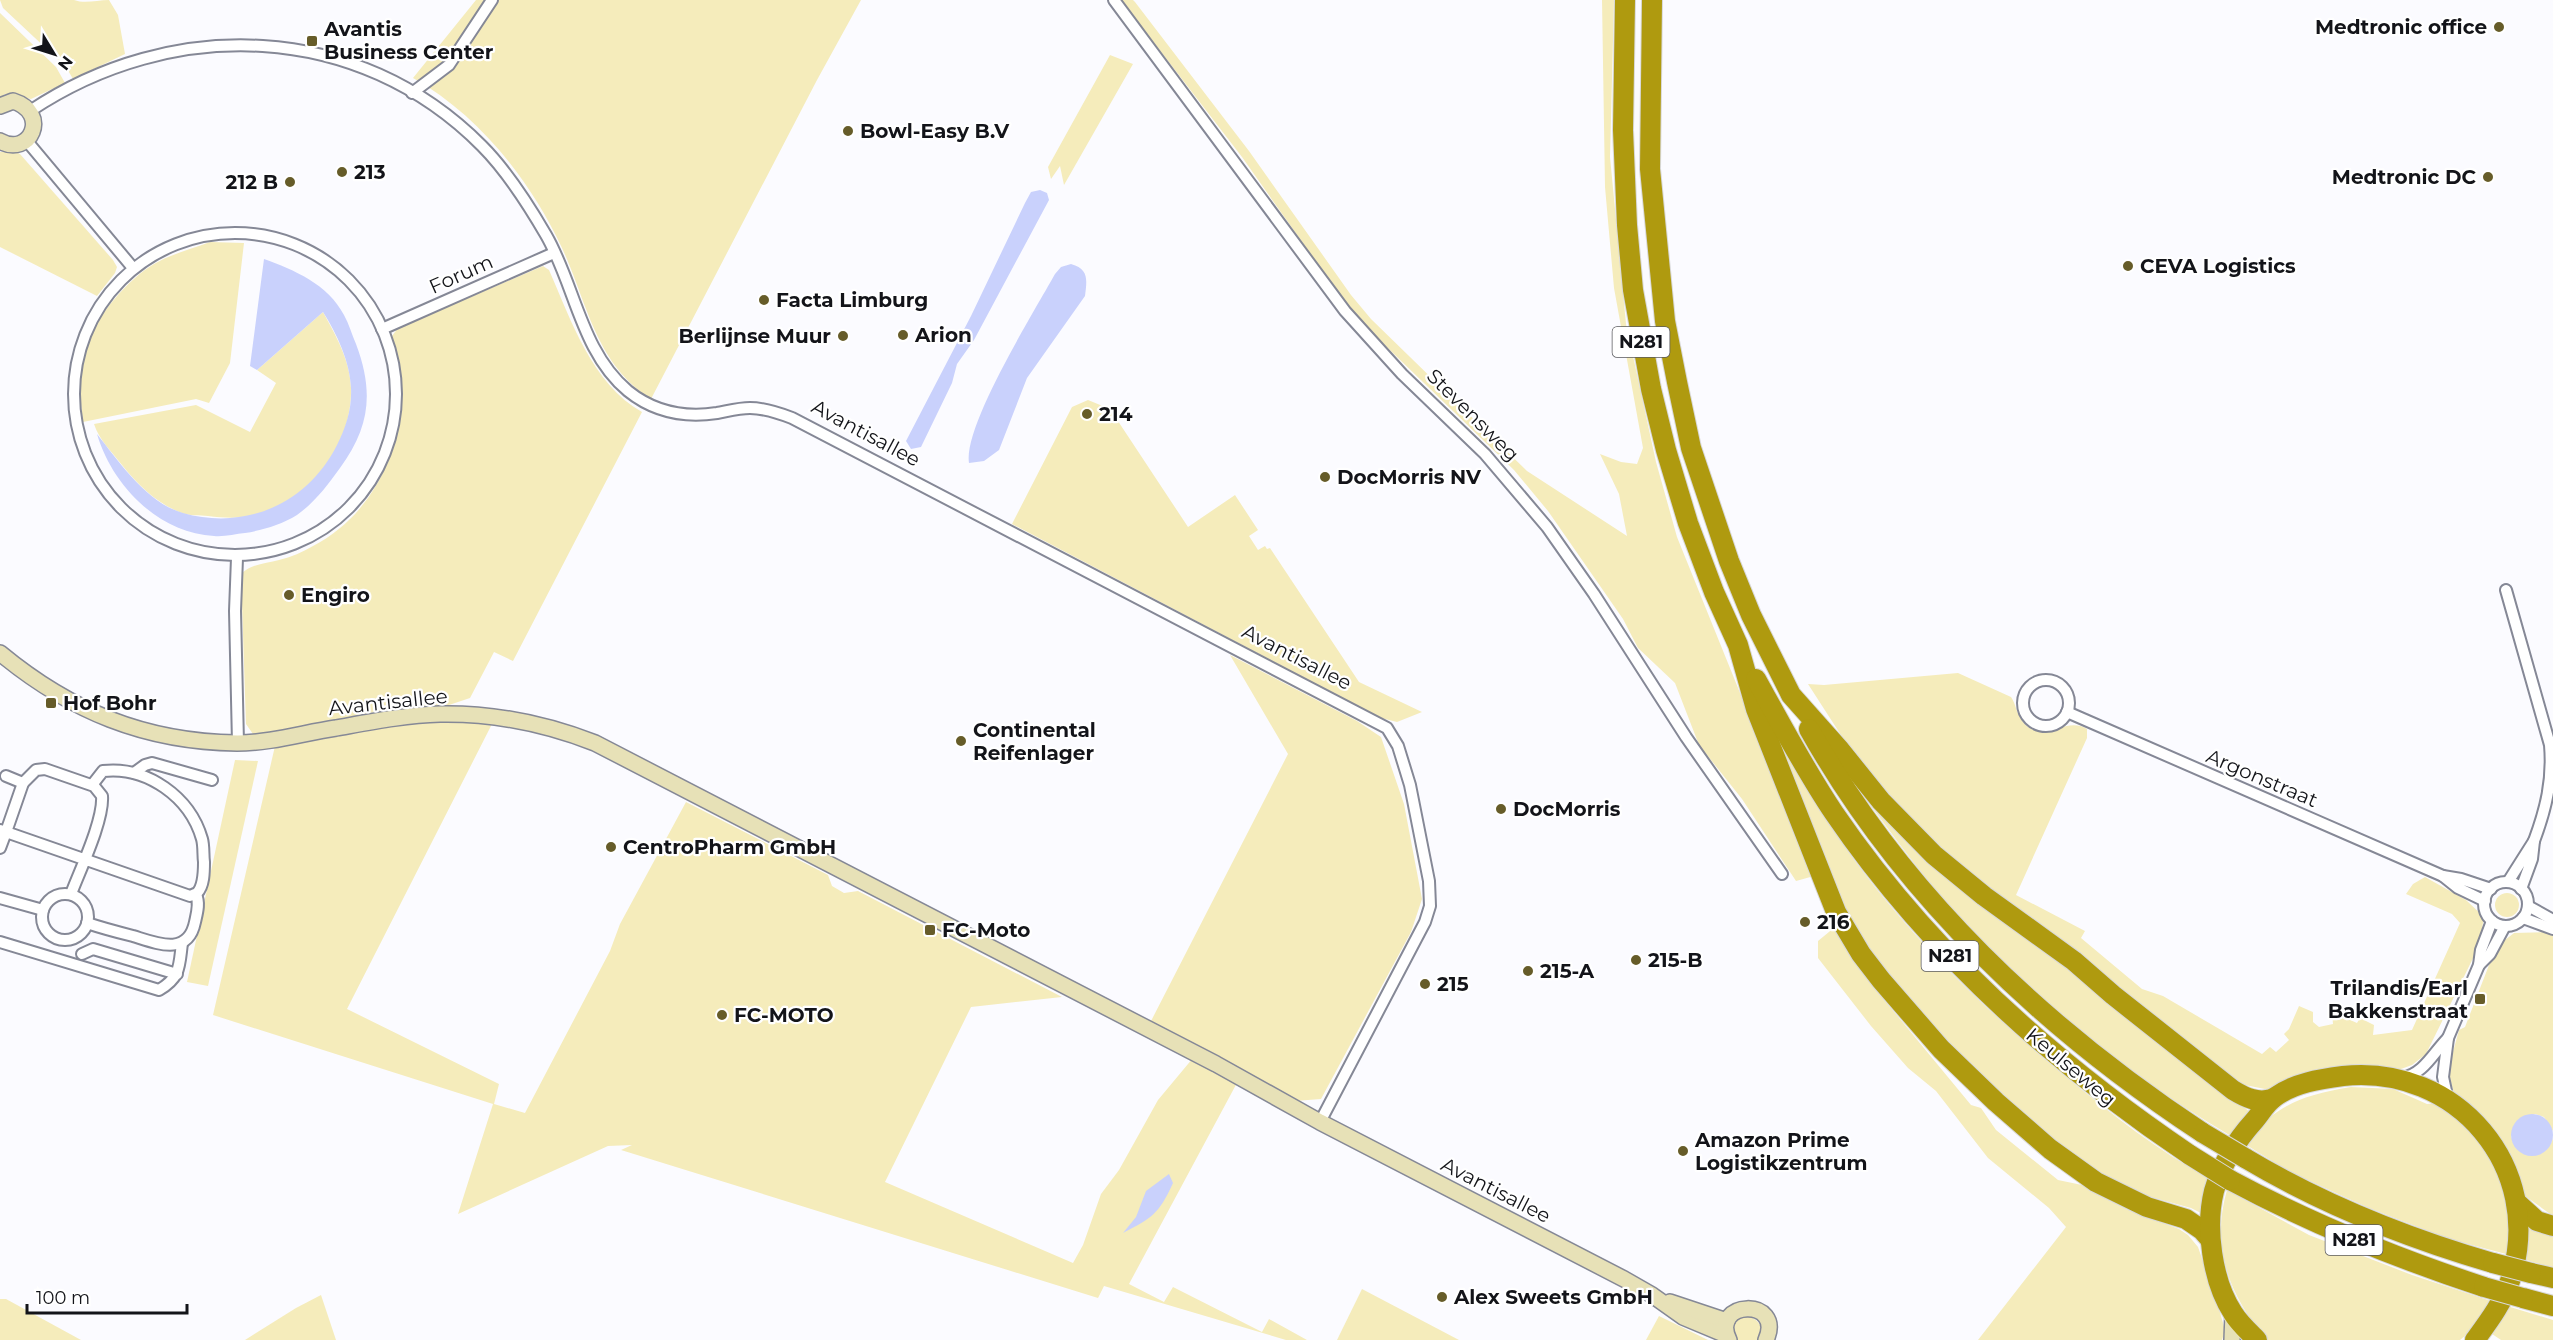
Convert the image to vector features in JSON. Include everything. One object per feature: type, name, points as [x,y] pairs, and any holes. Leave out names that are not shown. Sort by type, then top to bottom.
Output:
[{"type":"highway","name":"N281","points":[[1652,0],[1650,169],[1665,321],[1689,437],[1729,561],[1751,615],[1791,695],[1893,815],[1950,869],[2074,961],[2234,1090],[2250,1099],[2272,1099]]},
{"type":"highway","points":[[1650,28],[1659,0]]},
{"type":"highway","name":"N281","points":[[1625,1],[1624,163],[1627,225],[1638,327],[1666,450],[1688,523],[1714,592],[1738,645],[1756,709],[1826,891],[1846,930],[1881,980],[1961,1070],[2050,1149],[2102,1185],[2147,1207],[2186,1219],[2209,1238]]},
{"type":"highway","name":"Keulseweg","points":[[1738,645],[1818,788],[1858,846],[1926,930],[1987,994],[2048,1049],[2124,1110],[2230,1180],[2317,1224],[2418,1265],[2484,1287],[2553,1306]]},
{"type":"highway","name":"Keulseweg","points":[[1791,695],[1820,747],[1876,830],[1914,879],[1972,944],[2025,997],[2073,1040],[2130,1083],[2204,1133],[2245,1158],[2315,1195],[2374,1221],[2451,1250],[2553,1278]]},
{"type":"highway","points":[[2257,1340],[2233,1313],[2220,1281],[2209,1238],[2211,1208],[2220,1172],[2232,1148],[2272,1099],[2296,1086],[2321,1079],[2364,1075],[2391,1078],[2420,1086],[2448,1100],[2477,1124],[2495,1147],[2512,1185],[2516,1202],[2518,1244],[2511,1279],[2498,1307],[2475,1340]]},
{"type":"highway","points":[[2516,1202],[2537,1221],[2553,1226]]},
{"type":"street","points":[[412,93],[449,65],[492,0]]},
{"type":"street","name":"Stevensweg","points":[[1114,0],[1349,316],[1402,374],[1485,454],[1547,527],[1594,594],[1692,747],[1782,874]]},
{"type":"street","name":"Avantisallee","points":[[30,111],[74,84],[132,60],[173,51],[242,44],[292,49],[354,64],[412,93],[453,121],[482,146],[516,189],[547,236],[582,323],[601,359],[627,390],[651,407],[666,412],[695,415],[750,408],[771,411],[792,418],[1387,728],[1398,746],[1406,768],[1429,881],[1430,906],[1425,922],[1320,1122]]},
{"type":"street","points":[[0,105],[13,101],[25,106],[33,119],[33,128],[26,140],[12,145],[0,141]]},
{"type":"street","points":[[26,140],[133,268]]},
{"type":"street","points":[[258,232],[292,243],[317,255],[357,288],[371,307],[382,329],[396,379],[396,412],[389,445],[375,475],[349,508],[330,525],[302,541],[271,552],[237,558],[184,547],[132,519],[113,500],[96,477],[84,452],[76,428],[74,389],[77,359],[89,326],[103,301],[133,268],[187,241],[222,233],[258,232]]},
{"type":"street","name":"Forum","points":[[382,329],[554,253]]},
{"type":"street","points":[[237,558],[235,611],[238,743]]},
{"type":"street","points":[[2506,590],[2547,729],[2552,756],[2549,794],[2534,841],[2532,859],[2521,889]]},
{"type":"street","name":"Avantisallee","points":[[0,653],[57,695],[123,725],[157,735],[238,743],[269,741],[368,722],[440,714],[527,722],[596,743],[1216,1064],[1320,1122],[1652,1295],[1683,1317],[1727,1332],[1737,1310],[1756,1309],[1764,1315],[1768,1324],[1766,1340]]},
{"type":"street","points":[[2047,679],[2058,682],[2068,695],[2067,712],[2056,724],[2044,726],[2034,723],[2023,710],[2024,693],[2036,681],[2047,679]]},
{"type":"street","name":"Argonstraat","points":[[2067,712],[2443,876],[2461,879],[2491,889]]},
{"type":"street","points":[[134,773],[152,763],[212,780]]},
{"type":"street","points":[[0,848],[3,831],[23,783],[31,772],[41,769],[92,785],[99,790],[103,803],[71,894]]},
{"type":"street","points":[[3,831],[190,896],[196,895],[200,890],[204,868],[203,840],[184,804],[159,784],[134,773],[103,771],[92,785]]},
{"type":"street","points":[[6,776],[23,783]]},
{"type":"street","points":[[2508,882],[2534,841]]},
{"type":"street","name":"Argonstraat","points":[[2443,876],[2458,888],[2485,901]]},
{"type":"street","points":[[2528,906],[2523,918],[2517,923],[2505,926],[2492,921],[2485,909],[2485,901],[2491,889],[2500,883],[2508,882],[2521,889],[2528,906],[2553,920]]},
{"type":"street","points":[[62,893],[71,894],[85,906],[87,923],[83,931],[73,938],[58,939],[45,928],[43,910],[54,896],[62,893]]},
{"type":"street","points":[[0,942],[159,990],[171,982],[177,974],[182,943],[194,929],[198,906],[196,895]]},
{"type":"street","points":[[0,898],[43,910]]},
{"type":"street","points":[[2523,918],[2553,929]]},
{"type":"street","points":[[2448,1100],[2443,1077],[2448,1038],[2479,965],[2481,950],[2492,921]]},
{"type":"street","points":[[87,923],[163,945],[182,943]]},
{"type":"street","points":[[2479,965],[2490,954],[2505,926]]},
{"type":"street","points":[[73,938],[82,954],[78,965]]},
{"type":"street","points":[[82,954],[93,950],[177,974]]},
{"type":"street","points":[[2391,1078],[2407,1077],[2421,1070],[2448,1038]]},
{"type":"street","points":[[2232,1340],[2233,1313]]},
{"type":"shaded area","points":[[0,0],[87,2],[109,0],[118,15],[125,54],[73,79],[66,67],[3,8]]},
{"type":"shaded area","points":[[476,0],[861,0],[651,399],[632,384],[605,350],[595,331],[562,248],[518,174],[481,130],[437,93],[413,78]]},
{"type":"shaded area","points":[[1121,0],[1135,2],[1249,151],[1351,295],[1371,319],[1527,471],[1627,536],[1619,494],[1600,454],[1621,462],[1637,464],[1643,448],[1614,288],[1605,187],[1602,0],[1614,0],[1610,157],[1626,324],[1656,462],[1677,537],[1814,876],[1796,881],[1742,799],[1699,745],[1675,683],[1638,648],[1623,619],[1548,511],[1514,470],[1365,326],[1343,300],[1242,157]]},
{"type":"shaded area","points":[[0,13],[56,67],[65,83],[31,99],[5,94],[0,99]]},
{"type":"shaded area","points":[[1110,55],[1133,64],[1064,185],[1060,166],[1051,179],[1048,167]]},
{"type":"shaded area","points":[[0,152],[20,154],[113,260],[117,267],[115,273],[97,296],[0,247]]},
{"type":"shaded area","points":[[210,242],[244,243],[230,363],[209,403],[196,399],[83,422],[80,383],[83,353],[91,333],[106,310],[134,279],[154,264],[174,254]]},
{"type":"shaded area","points":[[543,266],[549,270],[575,330],[596,368],[609,385],[642,412],[513,661],[494,652],[470,698],[449,705],[380,711],[269,733],[253,734],[246,724],[241,574],[254,566],[301,552],[339,529],[361,508],[378,483],[390,455],[398,426],[401,396],[399,366],[392,336],[398,328]]},
{"type":"shaded area","points":[[323,312],[342,348],[348,368],[351,388],[350,409],[345,429],[325,466],[295,496],[277,507],[252,516],[227,518],[182,513],[164,505],[141,487],[99,435],[94,424],[196,405],[250,432],[276,383],[257,370]]},
{"type":"shaded area","points":[[1088,400],[1110,409],[1188,527],[1235,495],[1258,530],[1249,536],[1258,550],[1265,546],[1267,549],[1270,548],[1359,682],[1422,712],[1397,722],[1381,718],[1012,524],[1072,407]]},
{"type":"shaded area","points":[[1230,655],[1357,721],[1381,737],[1404,804],[1422,899],[1411,932],[1321,1099],[1295,1101],[1150,1023],[1288,754]]},
{"type":"shaded area","points":[[1958,673],[2011,697],[2018,714],[2028,727],[2044,731],[2070,725],[2087,729],[2087,738],[2016,895],[2085,931],[2081,938],[2142,989],[2163,996],[2262,1054],[2270,1047],[2276,1052],[2289,1040],[2284,1034],[2289,1029],[2299,1006],[2313,1012],[2313,1022],[2319,1027],[2333,1024],[2332,1012],[2357,1023],[2360,1018],[2374,1025],[2373,1035],[2412,1030],[2460,923],[2452,914],[2406,894],[2413,884],[2425,877],[2466,900],[2484,917],[2479,946],[2426,1054],[2412,1065],[2401,1069],[2270,1090],[2240,1084],[1960,870],[1868,777],[1808,684],[1824,685]]},
{"type":"shaded area","points":[[449,720],[492,724],[347,1009],[499,1084],[494,1104],[525,1113],[610,951],[620,924],[686,802],[828,875],[832,886],[844,893],[858,891],[1062,997],[971,1007],[885,1182],[1073,1263],[1083,1245],[1101,1194],[1119,1170],[1158,1100],[1193,1058],[1238,1081],[1129,1284],[1164,1302],[1173,1287],[1262,1332],[1269,1319],[1307,1340],[1286,1340],[1104,1286],[1098,1298],[621,1150],[632,1145],[608,1146],[458,1214],[493,1104],[213,1015],[275,746],[382,726]]},
{"type":"shaded area","points":[[1767,720],[1838,837],[1916,936],[1975,997],[2070,1080],[2153,1144],[2207,1177],[2210,1182],[2203,1214],[2191,1208],[2136,1193],[2107,1179],[2030,1126],[1903,1000],[1845,917]]},
{"type":"shaded area","points":[[235,760],[258,761],[208,986],[187,982]]},
{"type":"shaded area","points":[[1847,772],[1949,874],[2250,1112],[2231,1136],[2166,1095],[2104,1051],[2017,977],[1970,929],[1933,886]]},
{"type":"shaded area","points":[[2507,893],[2512,894],[2518,900],[2518,910],[2512,916],[2507,917],[2502,916],[2496,910],[2495,905],[2496,900],[2502,894]]},
{"type":"shaded area","points":[[1835,927],[1876,990],[1971,1105],[1981,1108],[1996,1130],[2058,1180],[2082,1185],[2126,1209],[2179,1229],[2188,1235],[2198,1247],[2217,1302],[2225,1330],[2222,1340],[1978,1340],[2066,1227],[2049,1208],[1988,1158],[1936,1091],[1908,1068],[1871,1026],[1818,958],[1818,941]]},
{"type":"shaded area","points":[[2514,933],[2553,933],[2553,1131],[2544,1117],[2535,1114],[2511,1136],[2519,1150],[2531,1155],[2544,1151],[2553,1138],[2553,1216],[2514,1188],[2453,1090],[2448,1070],[2459,1030],[2465,1027],[2496,947]]},
{"type":"shaded area","points":[[2351,1087],[2393,1089],[2427,1104],[2439,1103],[2484,1143],[2507,1192],[2510,1255],[2449,1239],[2369,1208],[2290,1172],[2243,1143],[2268,1119],[2291,1104],[2317,1094]]},
{"type":"shaded area","points":[[2227,1190],[2309,1235],[2412,1275],[2494,1302],[2473,1329],[2460,1340],[2266,1340],[2242,1306],[2233,1288],[2222,1252],[2222,1212]]},
{"type":"shaded area","points":[[2526,1227],[2553,1235],[2553,1268],[2523,1259]]},
{"type":"shaded area","points":[[1362,1289],[1459,1340],[1337,1340]]},
{"type":"shaded area","points":[[321,1295],[336,1340],[245,1340],[296,1308]]},
{"type":"shaded area","points":[[0,1299],[6,1299],[81,1340],[0,1340]]},
{"type":"shaded area","points":[[2507,1306],[2553,1320],[2553,1340],[2501,1340],[2489,1332]]},
{"type":"shaded area","points":[[1659,1316],[1708,1340],[1646,1340]]},
{"type":"shaded area","points":[[1745,1316],[1757,1321],[1761,1327],[1757,1340],[1736,1340],[1733,1327],[1737,1320]]},
{"type":"water","points":[[1040,190],[1047,193],[1049,200],[974,340],[957,364],[952,383],[921,447],[911,449],[906,441],[971,316],[1025,203],[1031,192]]},
{"type":"water","points":[[264,259],[298,273],[320,287],[337,304],[344,315],[362,361],[365,378],[367,394],[363,423],[358,438],[340,468],[315,499],[297,515],[272,527],[245,533],[218,536],[194,533],[156,516],[140,503],[114,471],[97,434],[135,480],[157,500],[183,513],[207,518],[230,518],[252,515],[273,508],[310,483],[325,465],[337,445],[348,418],[351,396],[348,368],[338,339],[323,312],[257,370],[250,366]]},
{"type":"water","points":[[1071,264],[1081,269],[1086,276],[1085,296],[1027,378],[999,450],[984,461],[969,463],[970,446],[977,423],[1002,369],[1055,274],[1061,267]]},
{"type":"water","points":[[2532,1114],[2547,1120],[2553,1135],[2547,1150],[2532,1156],[2517,1150],[2511,1135],[2517,1120]]},
{"type":"water","points":[[1169,1174],[1173,1183],[1159,1208],[1148,1219],[1123,1233],[1136,1217],[1146,1191]]},
{"type":"place","name":"Medtronic office","points":[[2499,27]]},
{"type":"place","name":"Avantis Business Center","points":[[312,41]]},
{"type":"place","name":"Bowl-Easy B.V","points":[[848,131]]},
{"type":"place","name":"213","points":[[342,172]]},
{"type":"place","name":"Medtronic DC","points":[[2488,177]]},
{"type":"place","name":"212 B","points":[[290,182]]},
{"type":"place","name":"CEVA Logistics","points":[[2128,266]]},
{"type":"place","name":"Facta Limburg","points":[[764,300]]},
{"type":"place","name":"Arion","points":[[903,335]]},
{"type":"place","name":"Berlijnse Muur","points":[[843,336]]},
{"type":"place","name":"214","points":[[1087,414]]},
{"type":"place","name":"DocMorris NV","points":[[1325,477]]},
{"type":"place","name":"Engiro","points":[[289,595]]},
{"type":"place","name":"Hof Bohr","points":[[51,703]]},
{"type":"place","name":"Continental Reifenlager","points":[[961,741]]},
{"type":"place","name":"DocMorris","points":[[1501,809]]},
{"type":"place","name":"CentroPharm GmbH","points":[[611,847]]},
{"type":"place","name":"216","points":[[1805,922]]},
{"type":"place","name":"FC-Moto","points":[[930,930]]},
{"type":"place","name":"215-B","points":[[1636,960]]},
{"type":"place","name":"215-A","points":[[1528,971]]},
{"type":"place","name":"215","points":[[1425,984]]},
{"type":"place","name":"Trilandis/Earl Bakkenstraat","points":[[2480,999]]},
{"type":"place","name":"FC-MOTO","points":[[722,1015]]},
{"type":"place","name":"Amazon Prime Logistikzentrum","points":[[1683,1151]]},
{"type":"place","name":"Alex Sweets GmbH","points":[[1442,1297]]}]
